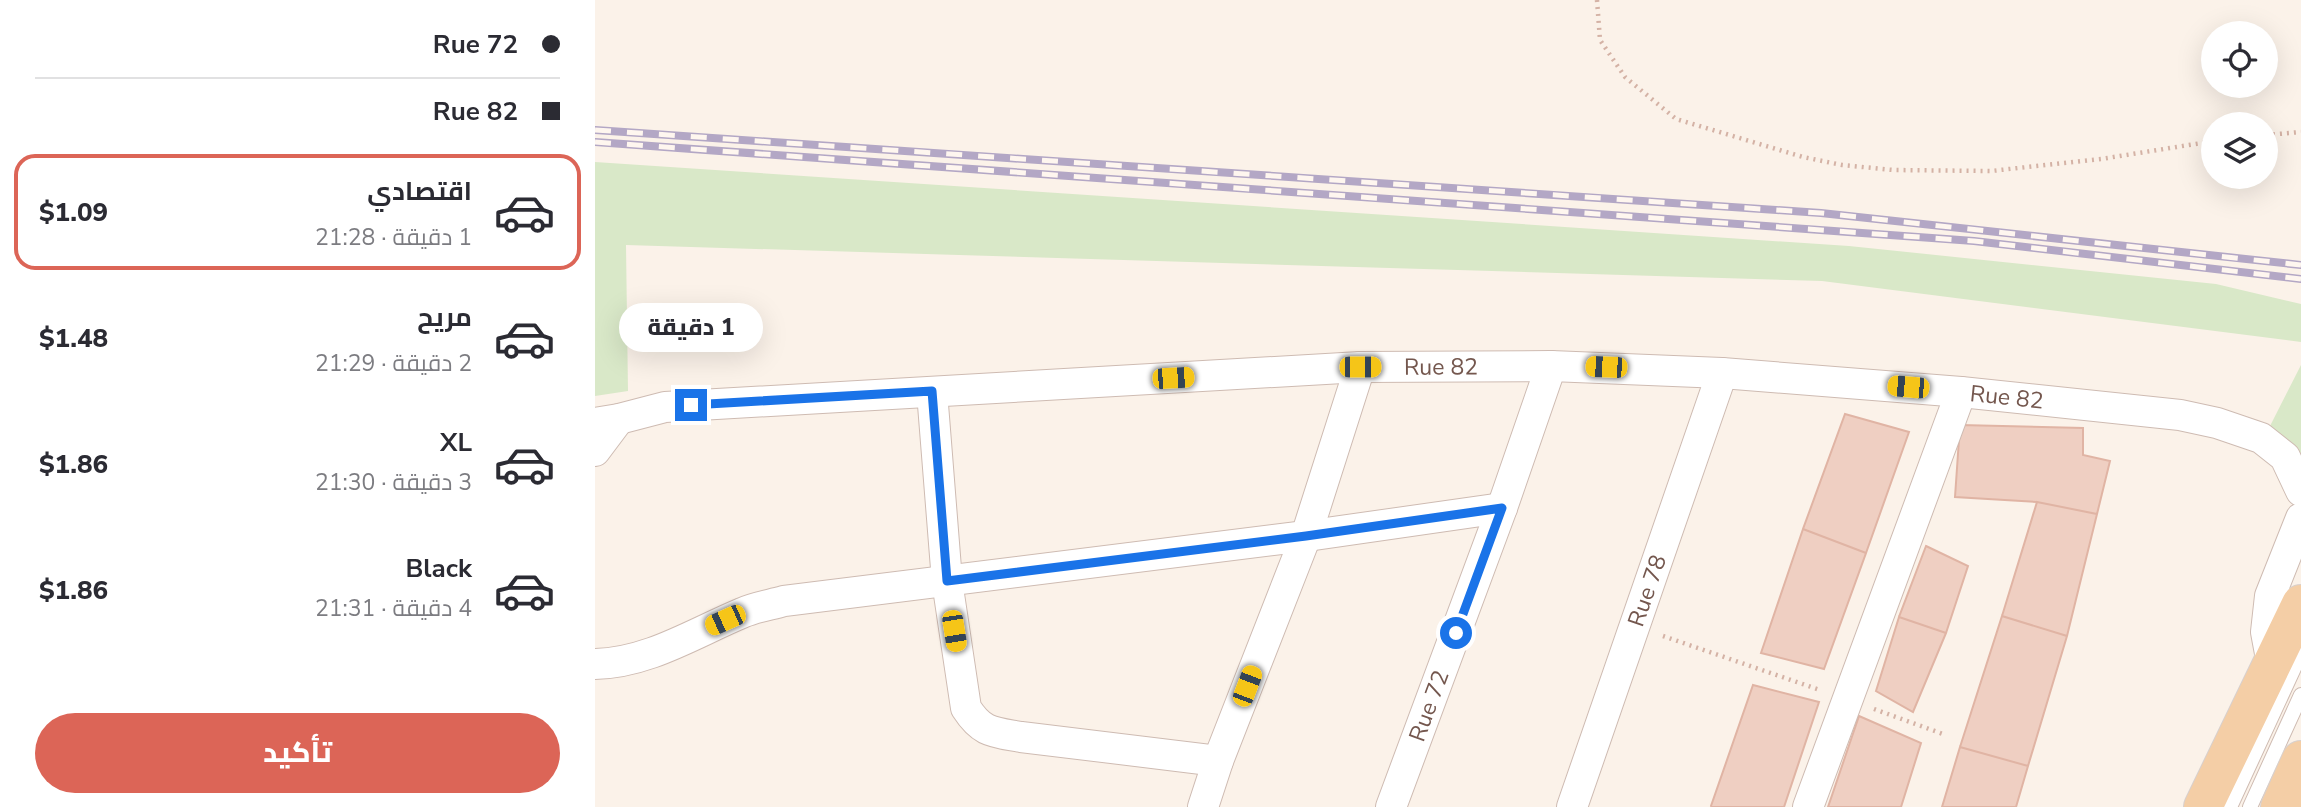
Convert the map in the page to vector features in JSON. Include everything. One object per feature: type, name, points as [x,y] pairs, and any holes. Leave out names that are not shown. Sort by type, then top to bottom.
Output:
[{"type":"main road","points":[[2203,807],[2287,658],[2301,604]]},
{"type":"main road","points":[[2280,807],[2301,760]]},
{"type":"street","name":"Rue 82","points":[[607,421],[664,407],[1360,367],[1551,366],[1722,373],[1961,392],[2181,415],[2217,423],[2261,438],[2285,457],[2301,491]]},
{"type":"street","name":"Rue 72","points":[[1391,807],[1502,508],[1551,366]]},
{"type":"street","points":[[1203,807],[1218,761],[1306,536],[1360,367]]},
{"type":"street","name":"Rue 78","points":[[1572,807],[1722,373]]},
{"type":"street","points":[[932,391],[947,581],[966,708],[975,723],[993,732],[1021,737],[1218,761]]},
{"type":"street","points":[[1808,807],[1961,392]]},
{"type":"street","points":[[595,451],[607,421]]},
{"type":"street","points":[[595,664],[643,657],[746,611],[784,601],[1306,536],[1502,508]]},
{"type":"street","points":[[2287,658],[2266,632],[2270,596],[2301,518]]},
{"type":"lane","points":[[2230,807],[2287,658]]},
{"type":"lane","points":[[2250,807],[2301,695]]},
{"type":"path","points":[[1597,0],[1600,40],[1625,77],[1676,119],[1803,157],[1893,170],[1991,171],[2101,159],[2201,143]]},
{"type":"path","points":[[2278,134],[2301,132]]},
{"type":"path","points":[[1635,628],[1756,666],[1943,734]]},
{"type":"green space","points":[[595,162],[1849,246],[2216,284],[2301,304],[2301,342],[1822,281],[626,245],[628,391],[595,396]]},
{"type":"green space","points":[[2301,365],[2301,454],[2269,428]]},
{"type":"building","points":[[1845,414],[1909,432],[1866,553],[1803,529]]},
{"type":"building","points":[[1960,425],[2083,428],[2083,455],[2110,461],[2097,514],[2037,502],[1955,497]]},
{"type":"building","points":[[2037,502],[2097,514],[2067,636],[2002,616]]},
{"type":"building","points":[[1803,529],[1866,553],[1824,669],[1761,653]]},
{"type":"building","points":[[1926,546],[1968,566],[1946,633],[1899,617]]},
{"type":"building","points":[[2002,616],[2067,636],[2028,766],[1960,747]]},
{"type":"building","points":[[1899,617],[1946,633],[1913,712],[1876,691]]},
{"type":"building","points":[[1753,685],[1819,702],[1784,807],[1712,807],[1711,806]]},
{"type":"building","points":[[1859,716],[1921,743],[1901,807],[1828,807]]},
{"type":"building","points":[[1960,747],[2028,766],[2016,807],[1942,807]]},
{"type":"railway","points":[[595,130],[1821,213],[2301,265]]},
{"type":"railway","points":[[595,142],[1974,241],[2301,279]]},
{"type":"route","points":[[691,405],[932,391],[947,581],[1306,536],[1502,508],[1456,633]]}]
